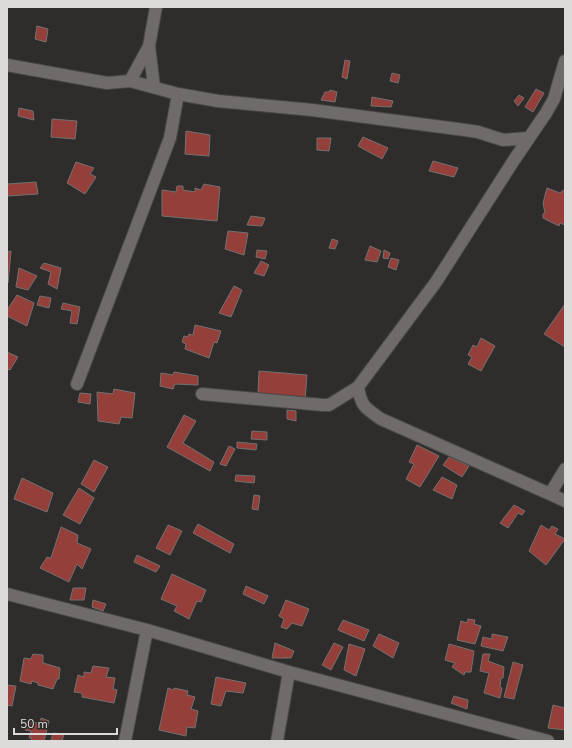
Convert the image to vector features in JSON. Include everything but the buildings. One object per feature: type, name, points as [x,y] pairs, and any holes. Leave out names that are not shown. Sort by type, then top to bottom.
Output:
[{"type":"street","points":[[154,87],[149,46],[156,7]]},
{"type":"street","points":[[130,81],[149,46]]},
{"type":"street","points":[[202,394],[329,405],[358,387],[436,282],[554,99],[565,61]]},
{"type":"street","points":[[7,64],[107,83],[130,81],[178,94],[218,100],[312,110],[465,130],[478,132],[503,140],[529,138]]},
{"type":"street","points":[[77,384],[170,138],[178,94]]},
{"type":"street","points":[[503,140],[514,160]]},
{"type":"street","points":[[358,387],[360,400],[367,410],[381,419],[565,501]]},
{"type":"street","points":[[550,494],[565,469]]},
{"type":"street","points":[[7,594],[147,630],[289,672],[548,741]]},
{"type":"street","points":[[125,741],[147,630]]},
{"type":"street","points":[[277,741],[289,672]]}]
